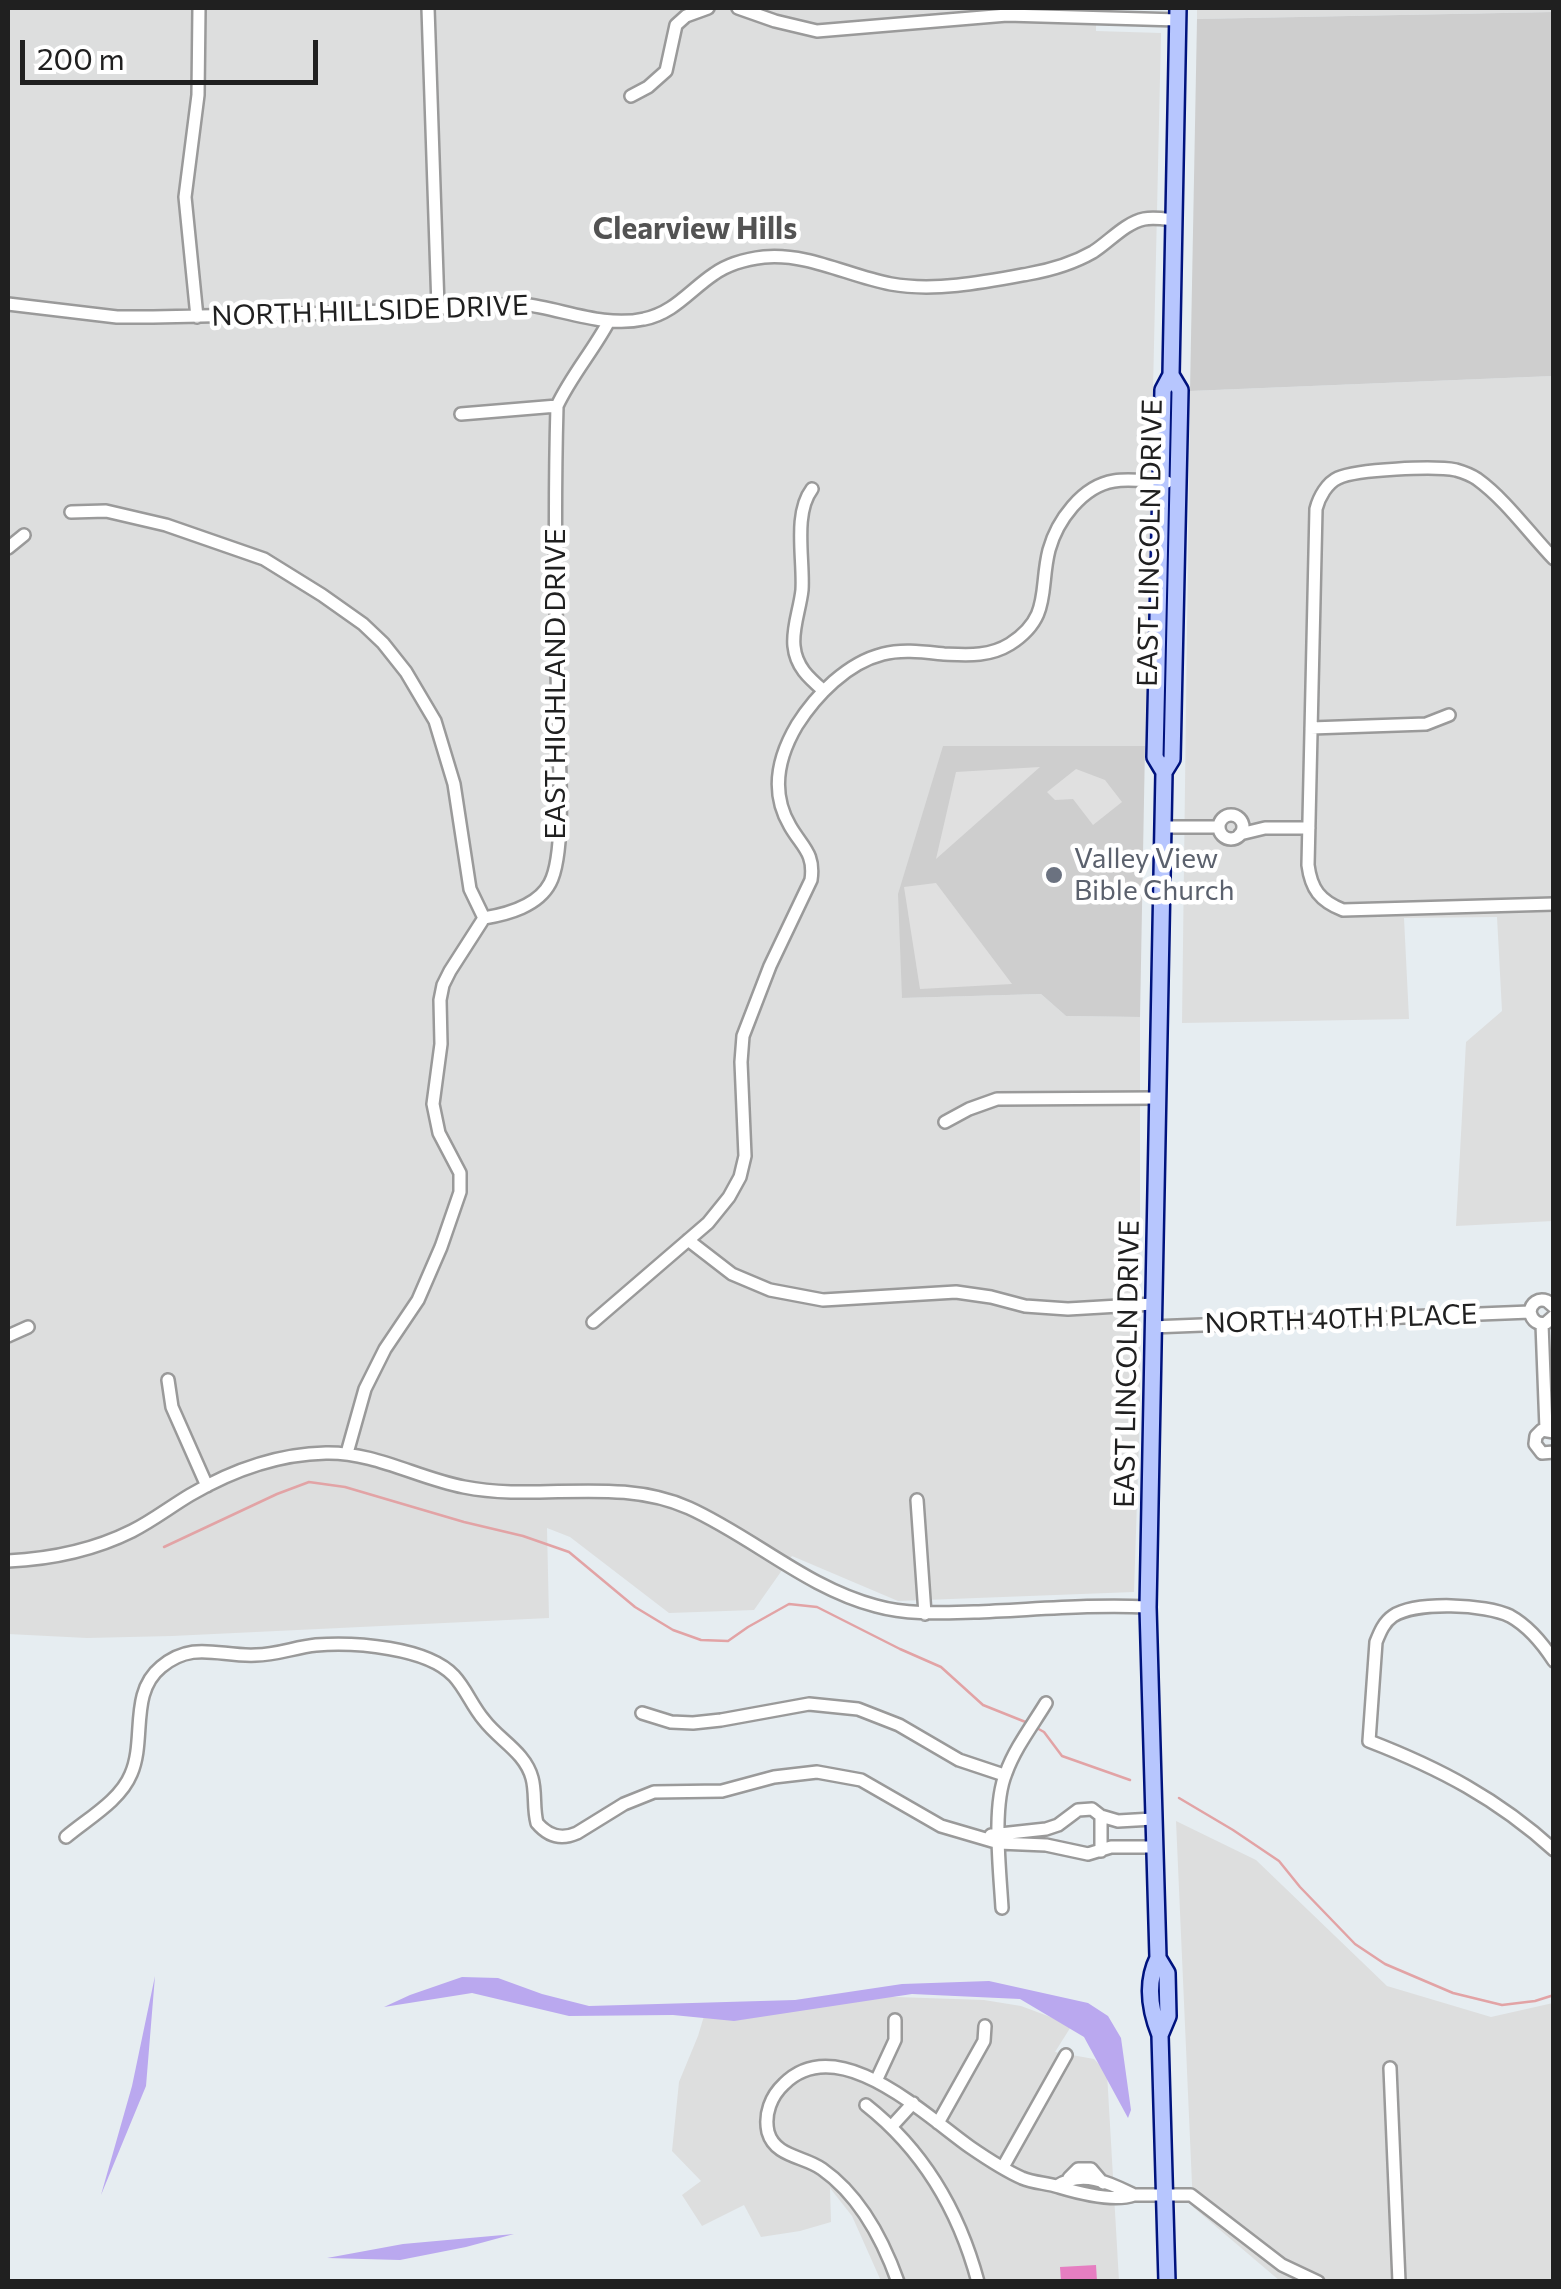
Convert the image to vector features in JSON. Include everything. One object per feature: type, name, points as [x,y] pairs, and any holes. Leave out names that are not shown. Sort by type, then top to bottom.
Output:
[{"type":"main road","name":"EAST LINCOLN DRIVE","points":[[1167,2282],[1160,2035],[1168,2016],[1166,1973],[1158,1958],[1148,1607],[1162,826],[1164,772],[1172,759],[1169,482],[1180,390],[1171,375],[1178,14]]},
{"type":"street","points":[[197,316],[185,198],[198,95],[199,8]]},
{"type":"street","points":[[428,8],[438,307]]},
{"type":"street","points":[[631,96],[648,88],[666,71],[676,25],[686,16],[708,8]]},
{"type":"street","points":[[738,8],[817,31],[1008,16],[1178,14]]},
{"type":"street","name":"NORTH HILLSIDE DRIVE","points":[[8,304],[117,317],[342,313],[524,304],[608,322],[638,320],[663,313],[712,276],[745,261],[768,257],[798,259],[884,283],[936,286],[1058,268],[1093,252],[1141,220],[1174,220]]},
{"type":"street","points":[[460,414],[557,406],[608,322]]},
{"type":"street","name":"EAST HIGHLAND DRIVE","points":[[484,918],[508,914],[537,899],[550,884],[556,865],[557,406]]},
{"type":"street","points":[[1554,559],[1476,478],[1459,471],[1438,468],[1361,473],[1340,477],[1325,490],[1316,508],[1309,828],[1310,880],[1325,902],[1343,910],[1554,904]]},
{"type":"street","points":[[593,1322],[708,1222],[740,1177],[745,1156],[740,1062],[743,1036],[770,966],[811,880],[813,866],[788,823],[777,787],[779,765],[796,726],[824,692],[863,661],[884,654],[915,652],[978,656],[1010,644],[1026,632],[1039,614],[1049,552],[1067,514],[1079,500],[1101,484],[1114,481],[1169,482]]},
{"type":"street","points":[[812,489],[804,499],[801,514],[802,592],[794,645],[800,668],[824,692]]},
{"type":"street","points":[[71,512],[106,511],[166,524],[264,559],[322,594],[384,643],[406,672],[435,721],[454,784],[470,889],[484,918],[450,971],[440,1000],[441,1044],[433,1104],[439,1134],[460,1173],[459,1198],[418,1300],[365,1388],[347,1454]]},
{"type":"street","points":[[8,548],[24,535]]},
{"type":"street","points":[[1311,728],[1426,724],[1449,715]]},
{"type":"street","points":[[1226,816],[1234,816],[1241,828],[1234,839],[1226,839],[1218,828],[1226,816]]},
{"type":"street","points":[[1162,826],[1218,828]]},
{"type":"street","points":[[1241,828],[1309,828]]},
{"type":"street","points":[[945,1122],[997,1099],[1157,1098]]},
{"type":"street","points":[[688,1240],[732,1274],[770,1290],[823,1300],[956,1292],[1026,1306],[1068,1309],[1153,1304]]},
{"type":"street","name":"NORTH 40TH PLACE","points":[[1152,1327],[1530,1312],[1540,1300],[1554,1307]]},
{"type":"street","points":[[1530,1312],[1535,1322],[1548,1320],[1550,1430],[1536,1436],[1536,1447],[1542,1453],[1554,1452]]},
{"type":"street","points":[[8,1336],[28,1326]]},
{"type":"street","points":[[168,1380],[172,1407],[206,1486]]},
{"type":"street","points":[[8,1561],[54,1556],[112,1540],[206,1486],[266,1462],[300,1455],[347,1454],[490,1491],[606,1491],[656,1497],[687,1508],[850,1598],[878,1607],[925,1614],[1148,1607]]},
{"type":"street","points":[[917,1500],[925,1614]]},
{"type":"street","points":[[1554,1662],[1524,1627],[1510,1616],[1490,1609],[1410,1609],[1392,1616],[1376,1642],[1368,1741],[1418,1760],[1474,1789],[1506,1809],[1554,1850]]},
{"type":"street","points":[[66,1838],[116,1796],[130,1777],[143,1694],[153,1674],[170,1660],[197,1650],[255,1656],[331,1644],[414,1652],[454,1675],[481,1717],[526,1764],[532,1774],[537,1823],[553,1836],[576,1834],[624,1804],[654,1792],[722,1791],[774,1777],[817,1772],[861,1780],[941,1826],[974,1837],[1088,1854],[1111,1847],[1154,1847]]},
{"type":"street","points":[[642,1713],[672,1722],[693,1723],[809,1704],[858,1709],[900,1725],[959,1760],[1004,1775]]},
{"type":"street","points":[[1002,1908],[999,1838],[1004,1775],[1042,1709]]},
{"type":"street","points":[[999,1838],[1046,1830],[1078,1810],[1092,1810],[1118,1821],[1153,1819]]},
{"type":"street","points":[[1100,1816],[1101,1851]]},
{"type":"street","points":[[876,2081],[894,2040],[895,2020]]},
{"type":"street","points":[[938,2123],[984,2041],[985,2026]]},
{"type":"street","points":[[1004,2167],[1066,2055]]},
{"type":"street","points":[[898,2282],[876,2231],[851,2196],[826,2172],[811,2162],[788,2155],[772,2143],[767,2120],[769,2104],[787,2080],[800,2072],[830,2066],[876,2081],[913,2103],[970,2148],[1038,2183],[1126,2198],[1191,2195],[1282,2265],[1318,2282]]},
{"type":"street","points":[[1390,2068],[1400,2282]]},
{"type":"street","points":[[892,2126],[913,2103]]},
{"type":"street","points":[[866,2104],[892,2126],[926,2166],[961,2229],[978,2282]]},
{"type":"street","points":[[1057,2186],[1078,2169],[1091,2169],[1103,2183],[1139,2195]]},
{"type":"shaded area","points":[[8,8],[1096,8],[1096,31],[1161,33],[1145,746],[944,746],[902,998],[1041,994],[1066,1016],[1140,1017],[1140,1411],[1134,1592],[898,1601],[792,1556],[754,1610],[669,1613],[570,1537],[547,1528],[549,1618],[172,1636],[87,1638],[8,1634]]},
{"type":"shaded area","points":[[1197,8],[1554,8],[1553,12],[1197,19]]},
{"type":"shaded area","points":[[1553,12],[1553,376],[1190,391],[1197,19]]},
{"type":"shaded area","points":[[1553,376],[1553,1221],[1456,1226],[1466,1042],[1502,1011],[1497,917],[1404,918],[1409,1019],[1182,1023],[1190,391]]},
{"type":"shaded area","points":[[943,746],[1145,746],[1140,1017],[1066,1016],[1041,994],[902,998],[898,894]]},
{"type":"shaded area","points":[[1040,767],[936,859],[956,772]]},
{"type":"shaded area","points":[[1076,769],[1105,780],[1122,802],[1093,825],[1073,799],[1055,800],[1047,792]]},
{"type":"shaded area","points":[[936,883],[1012,984],[920,989],[904,887]]},
{"type":"shaded area","points":[[1176,1821],[1256,1860],[1387,1986],[1491,2017],[1553,2003],[1553,2281],[1280,2281],[1193,2207]]},
{"type":"shaded area","points":[[155,1976],[146,2086],[101,2195],[132,2086]]},
{"type":"shaded area","points":[[462,1977],[498,1978],[589,2006],[795,2000],[902,1984],[989,1981],[1088,2003],[1108,2016],[1121,2038],[1131,2110],[1128,2118],[1084,2037],[1020,1999],[912,1994],[734,2021],[673,2015],[569,2016],[472,1993],[384,2007]]},
{"type":"shaded area","points":[[866,1996],[984,2000],[1021,2006],[1072,2025],[1055,2052],[1094,2059],[1107,2073],[1119,2281],[881,2281],[852,2216],[830,2188],[831,2222],[761,2237],[744,2205],[702,2226],[682,2195],[701,2181],[672,2151],[679,2082],[707,2006]]},
{"type":"shaded area","points":[[514,2234],[400,2260],[327,2258],[403,2244]]},
{"type":"shaded area","points":[[1096,2265],[1097,2281],[1061,2281],[1060,2267]]},
{"type":"waterway","points":[[164,1547],[309,1482],[345,1487],[569,1552],[635,1607],[673,1630],[701,1640],[728,1641],[789,1604],[817,1607],[941,1667],[983,1705],[1028,1723]]},
{"type":"waterway","points":[[1035,1727],[1044,1732],[1062,1756],[1130,1780]]},
{"type":"waterway","points":[[1179,1798],[1279,1861],[1355,1944],[1385,1964],[1453,1993],[1502,2005],[1554,1995]]},
{"type":"place","name":"Valley View Bible Church","points":[[1054,875]]},
{"type":"district","name":"Clearview Hills","points":[[695,229]]}]
